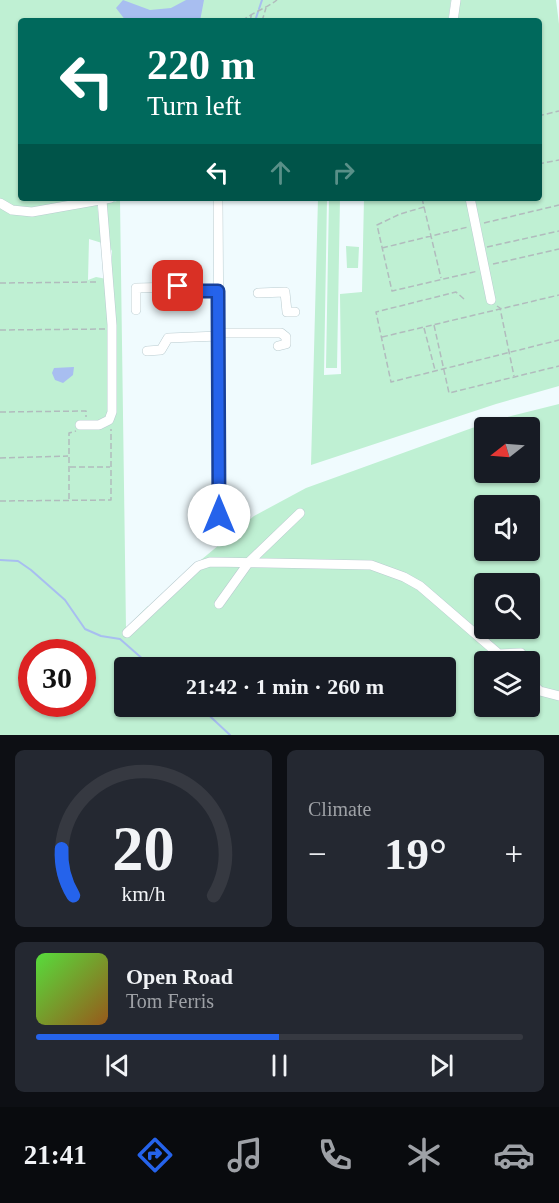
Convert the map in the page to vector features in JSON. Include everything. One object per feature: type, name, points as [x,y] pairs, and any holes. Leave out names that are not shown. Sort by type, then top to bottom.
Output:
[{"type":"street","points":[[453,18],[456,0]]},
{"type":"street","points":[[0,203],[12,210],[32,212],[95,201]]},
{"type":"street","points":[[83,425],[110,420],[112,412],[112,329],[106,201]]},
{"type":"street","points":[[218,201],[220,520]]},
{"type":"street","points":[[471,201],[491,300]]},
{"type":"street","points":[[136,310],[136,288],[178,286],[194,291],[218,291]]},
{"type":"street","points":[[258,293],[285,292],[287,312],[295,312]]},
{"type":"street","points":[[147,351],[161,350],[168,338],[281,333],[286,337],[286,344],[278,346]]},
{"type":"street","points":[[219,604],[249,562],[300,513]]},
{"type":"street","points":[[127,633],[198,566],[221,561],[371,564],[420,586],[496,651]]},
{"type":"street","points":[[540,691],[559,696]]},
{"type":"path","points":[[245,18],[252,12],[266,8],[277,0]]},
{"type":"path","points":[[263,18],[266,8]]},
{"type":"path","points":[[251,18],[252,12]]},
{"type":"path","points":[[542,115],[559,111]]},
{"type":"path","points":[[542,163],[559,160]]},
{"type":"path","points":[[423,201],[441,279]]},
{"type":"path","points":[[424,207],[400,214],[377,225],[392,291],[559,249]]},
{"type":"path","points":[[480,248],[559,231]]},
{"type":"path","points":[[0,284],[109,282]]},
{"type":"path","points":[[464,299],[456,292],[376,312],[391,382],[559,340]]},
{"type":"path","points":[[381,337],[559,295]]},
{"type":"path","points":[[491,300],[500,308],[515,377]]},
{"type":"path","points":[[434,324],[449,393],[559,366]]},
{"type":"path","points":[[424,327],[435,370]]},
{"type":"path","points":[[0,330],[112,329]]},
{"type":"path","points":[[0,412],[86,411],[83,425],[69,433],[69,500]]},
{"type":"path","points":[[0,501],[111,501],[111,429],[103,423]]},
{"type":"path","points":[[0,458],[69,456]]},
{"type":"path","points":[[69,467],[111,466]]},
{"type":"green space","points":[[0,0],[451,0],[448,18],[18,18],[18,201],[120,201],[126,628],[148,606],[151,611],[184,574],[254,516],[306,488],[472,428],[474,427],[474,483],[540,483],[540,417],[508,417],[559,404],[559,735],[0,735]],"holes":[[[97,204],[105,205],[105,239],[112,251],[112,280],[96,277],[88,280],[89,239],[102,243]]]},
{"type":"green space","points":[[459,0],[556,0],[559,24],[559,386],[496,404],[311,465],[318,201],[327,201],[324,375],[341,374],[340,294],[362,292],[364,201],[542,201],[542,18],[456,18]]},
{"type":"green space","points":[[329,201],[340,201],[337,368],[326,368]]},
{"type":"green space","points":[[346,246],[359,247],[358,268],[347,268]]},
{"type":"water","points":[[123,0],[150,10],[171,8],[186,0],[204,0],[201,18],[124,18],[116,8]]},
{"type":"water","points":[[74,367],[73,375],[63,383],[55,380],[52,373],[54,368]]},
{"type":"waterway","points":[[259,9],[262,0]]},
{"type":"waterway","points":[[256,18],[258,12]]},
{"type":"waterway","points":[[0,560],[18,561],[65,600],[85,629],[101,636],[120,639],[140,657]]},
{"type":"waterway","points":[[211,717],[230,735]]},
{"type":"route","points":[[178,286],[194,291],[218,291],[219,515]]}]
